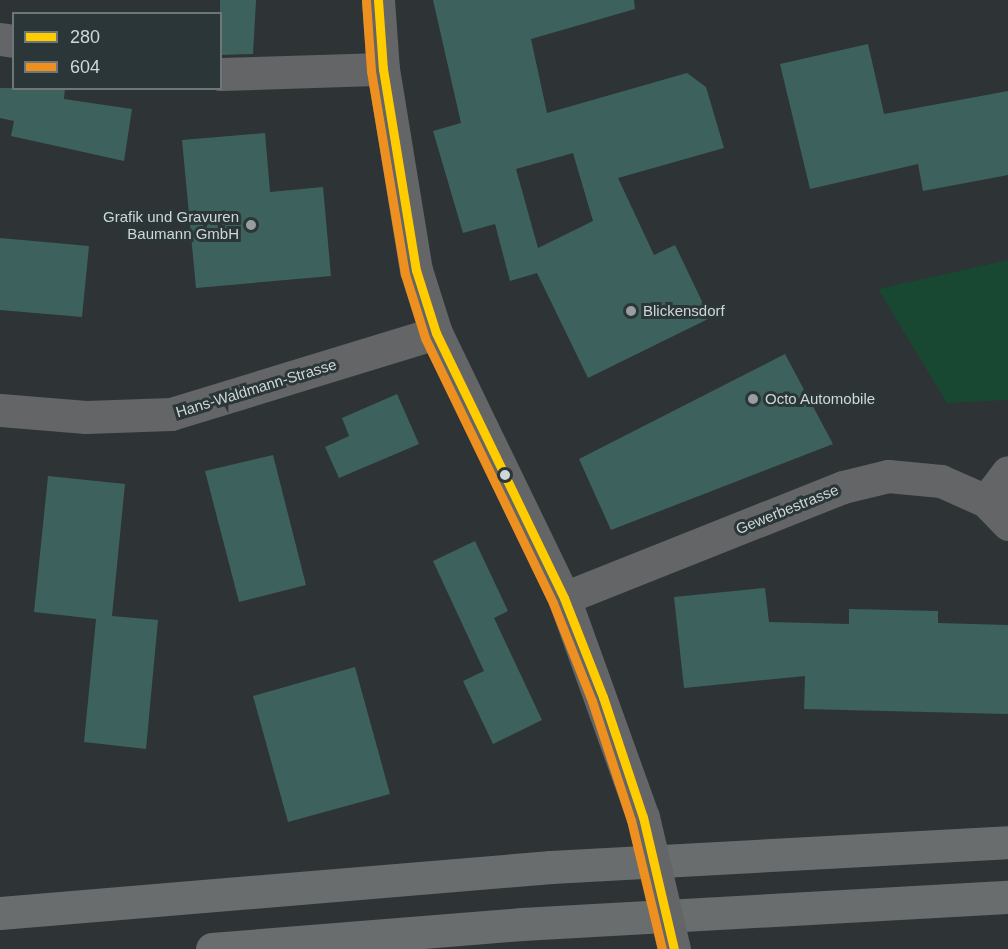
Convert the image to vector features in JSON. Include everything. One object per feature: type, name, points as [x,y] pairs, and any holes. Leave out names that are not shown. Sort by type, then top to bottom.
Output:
[{"type":"highway","points":[[0,913],[551,867],[1008,842]]},
{"type":"highway","points":[[212,949],[534,924],[1008,897]]},
{"type":"street","points":[[378,0],[383,69],[416,270],[436,333],[564,598],[643,817],[674,949]]},
{"type":"street","points":[[222,74],[383,69]]},
{"type":"street","name":"Hans-Waldmann-Strasse","points":[[0,410],[86,417],[171,414],[436,333]]},
{"type":"street","points":[[997,512],[1008,472]]},
{"type":"street","name":"Gewerbestrasse","points":[[564,598],[843,487],[888,476],[941,481],[997,512]]},
{"type":"green space","points":[[1008,260],[1008,400],[947,403],[878,289]]},
{"type":"building","points":[[220,0],[256,0],[253,54],[222,55],[222,12],[220,12]]},
{"type":"building","points":[[433,0],[634,0],[635,9],[531,39],[547,113],[687,73],[706,87],[724,148],[618,178],[654,255],[675,245],[710,318],[588,378],[537,273],[510,281],[495,224],[463,233],[433,131],[461,123]],"holes":[[[573,153],[593,221],[538,248],[516,169]]]},
{"type":"building","points":[[868,44],[884,114],[1008,91],[1008,175],[923,191],[918,164],[810,189],[780,64]]},
{"type":"building","points":[[0,88],[65,90],[64,99],[132,109],[124,161],[11,136],[14,121],[0,118]]},
{"type":"building","points":[[265,133],[270,192],[323,187],[331,276],[196,288],[182,140]]},
{"type":"building","points":[[0,238],[89,246],[82,317],[0,310]]},
{"type":"building","name":"Octo Automobile","points":[[785,354],[833,444],[611,530],[579,459]]},
{"type":"building","points":[[397,394],[419,444],[339,478],[325,447],[349,436],[342,418]]},
{"type":"building","points":[[273,455],[306,585],[239,602],[205,471]]},
{"type":"building","points":[[48,476],[125,484],[112,616],[158,620],[146,749],[84,742],[96,619],[34,612]]},
{"type":"building","points":[[475,541],[508,611],[494,618],[542,720],[493,744],[463,681],[484,671],[433,561]]},
{"type":"building","points":[[765,588],[769,622],[849,624],[849,609],[938,611],[938,623],[1008,625],[1008,714],[804,709],[805,676],[684,688],[674,597]]},
{"type":"building","points":[[355,667],[390,794],[288,822],[253,696]]},
{"type":"transit line","name":"280","points":[[378,0],[383,69],[416,270],[436,333],[564,598],[603,697],[643,817],[674,949]]},
{"type":"transit line","name":"604","points":[[366,1],[371,71],[405,274],[425,338],[553,603],[592,701],[631,820],[662,949]]},
{"type":"place","name":"Grafik und Gravuren Baumann GmbH","points":[[251,225]]},
{"type":"place","name":"Blickensdorf","points":[[631,311]]},
{"type":"place","name":"Octo Automobile","points":[[753,399]]}]
